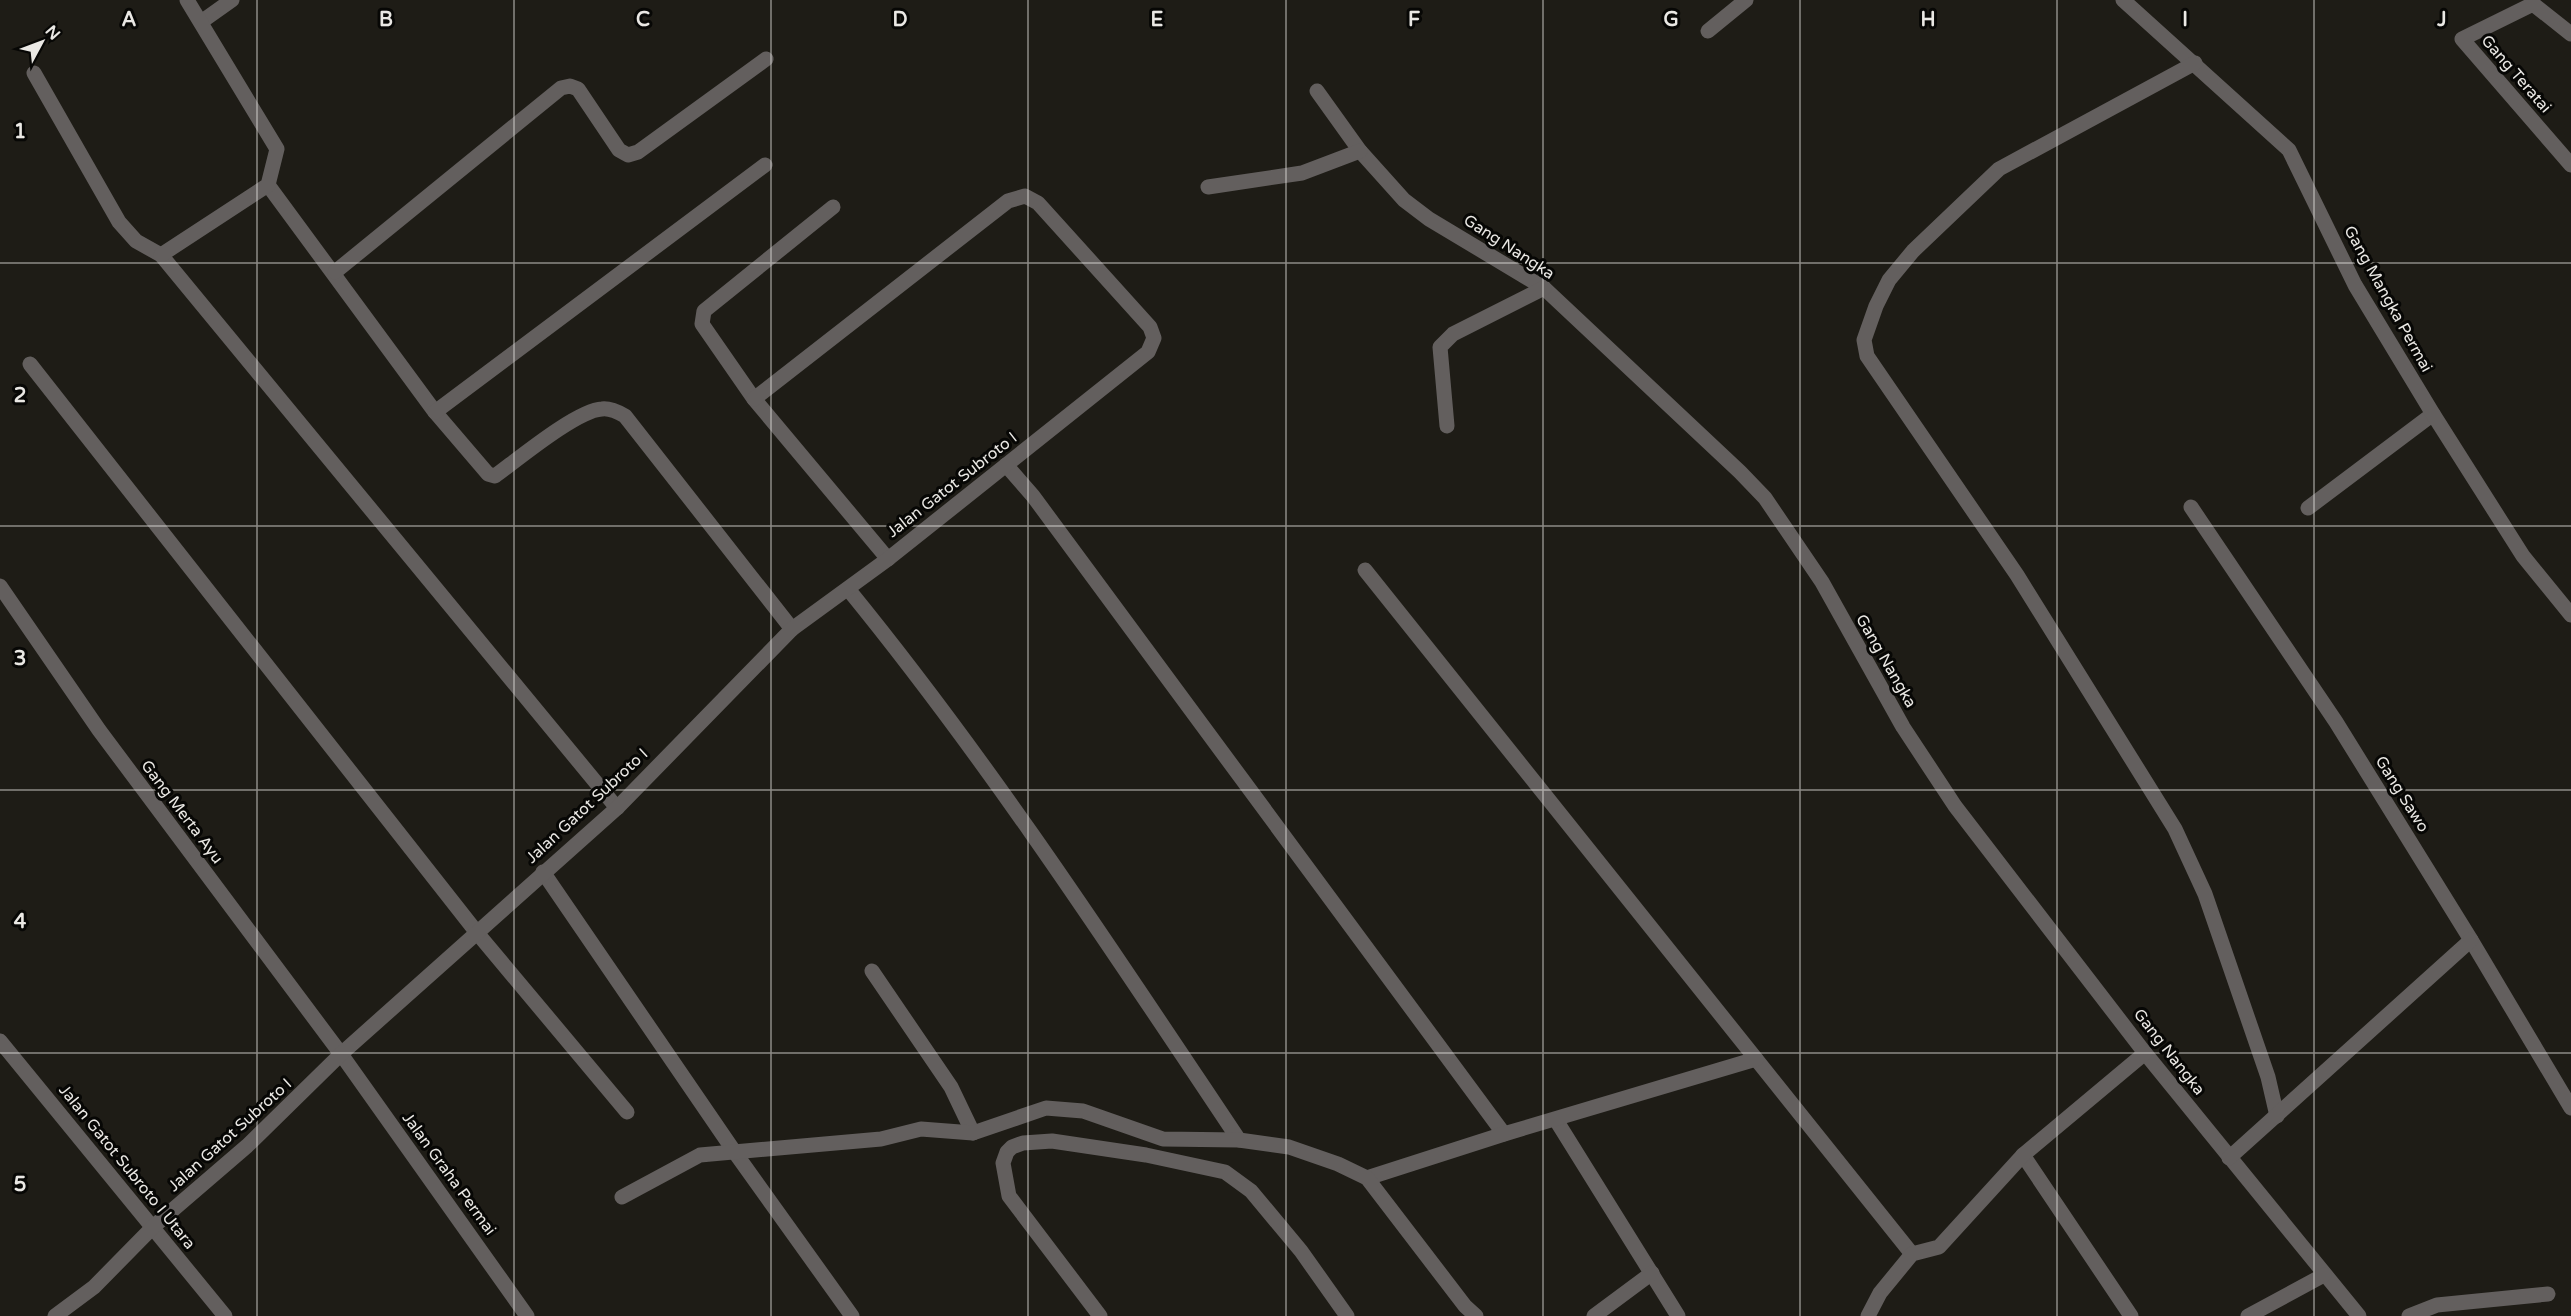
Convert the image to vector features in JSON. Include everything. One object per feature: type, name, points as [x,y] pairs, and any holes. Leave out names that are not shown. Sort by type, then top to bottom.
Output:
[{"type":"street","points":[[161,255],[268,185],[277,148],[187,0]]},
{"type":"street","points":[[201,22],[232,0]]},
{"type":"street","points":[[1708,31],[1746,0]]},
{"type":"street","name":"Gang Mangka Permai","points":[[2123,0],[2289,150],[2355,285],[2433,414],[2523,556],[2571,615]]},
{"type":"street","name":"Gang Teratai","points":[[2571,34],[2534,4],[2462,39],[2571,165]]},
{"type":"street","points":[[334,272],[561,88],[570,86],[578,89],[619,150],[628,155],[638,152],[766,59]]},
{"type":"street","points":[[2195,63],[1999,169],[1913,251],[1889,280],[1876,306],[1864,340],[1867,356],[2017,575],[2175,829],[2205,894],[2268,1077],[2277,1116]]},
{"type":"street","points":[[34,73],[119,222],[136,241],[161,255],[617,808]]},
{"type":"street","name":"Gang Nangka","points":[[1317,91],[1360,151],[1414,209],[1544,288],[1765,498],[1822,582],[1903,727],[1955,806],[2145,1053],[2359,1316]]},
{"type":"street","points":[[1208,187],[1302,173],[1360,151]]},
{"type":"street","points":[[435,412],[765,165]]},
{"type":"street","points":[[268,185],[435,412],[490,476],[495,476],[572,421],[591,412],[603,409],[625,416],[792,629]]},
{"type":"street","name":"Jalan Gatot Subroto I","points":[[55,1316],[94,1287],[153,1226],[247,1146],[341,1054],[617,808],[792,629],[888,559],[1148,352],[1154,338],[1150,327],[1038,203],[1025,196],[1008,201],[754,399]]},
{"type":"street","points":[[833,207],[704,312],[701,318],[702,324],[754,399],[888,559]]},
{"type":"street","points":[[1447,426],[1440,347],[1453,334],[1544,288]]},
{"type":"street","points":[[30,364],[478,933],[627,1112]]},
{"type":"street","points":[[2308,508],[2433,414]]},
{"type":"street","points":[[1006,465],[1033,496],[1504,1134]]},
{"type":"street","name":"Gang Sawo","points":[[2191,507],[2336,722],[2471,940],[2571,1108]]},
{"type":"street","points":[[1365,570],[1912,1254]]},
{"type":"street","name":"Gang Merta Ayu","points":[[0,586],[99,730],[341,1054]]},
{"type":"street","points":[[848,589],[904,657],[1040,846],[1239,1140]]},
{"type":"street","points":[[543,872],[736,1154],[852,1316]]},
{"type":"street","points":[[2229,1158],[2471,940]]},
{"type":"street","points":[[872,971],[951,1087],[973,1133]]},
{"type":"street","name":"Jalan Gatot Subroto I Utara","points":[[0,1041],[225,1316]]},
{"type":"street","points":[[1869,1316],[1880,1293],[1912,1254],[1939,1247],[2023,1155],[2145,1053]]},
{"type":"street","name":"Jalan Graha Permai","points":[[341,1054],[527,1316]]},
{"type":"street","points":[[1367,1178],[1504,1134],[1756,1059]]},
{"type":"street","points":[[622,1197],[700,1155],[736,1154],[881,1139],[921,1129],[973,1133],[1046,1108],[1083,1111],[1163,1139],[1239,1140],[1289,1147],[1338,1164],[1367,1178],[1465,1306],[1476,1316]]},
{"type":"street","points":[[1556,1120],[1678,1316]]},
{"type":"street","points":[[1100,1316],[1009,1196],[1003,1163],[1007,1152],[1012,1147],[1023,1143],[1052,1141],[1146,1155],[1225,1172],[1251,1191],[1302,1251],[1347,1316]]},
{"type":"street","points":[[2023,1155],[2131,1316]]},
{"type":"street","points":[[1594,1316],[1652,1273]]},
{"type":"street","points":[[2248,1316],[2324,1275]]},
{"type":"street","points":[[2409,1316],[2437,1305],[2548,1294]]}]
